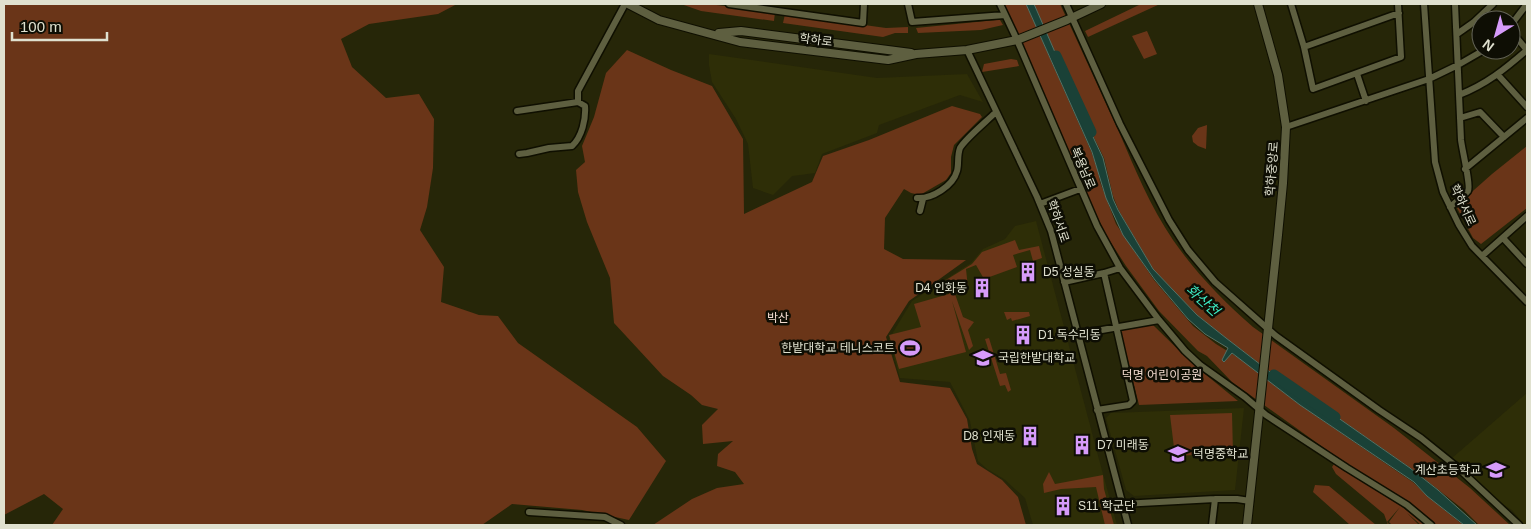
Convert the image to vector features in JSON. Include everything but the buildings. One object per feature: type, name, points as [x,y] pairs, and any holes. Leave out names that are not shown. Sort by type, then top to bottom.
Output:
[{"type":"street","name":"학하로","points":[[626,4],[659,20],[697,31],[715,34],[741,30],[916,54],[967,50],[1018,40],[1070,19]]},
{"type":"street","points":[[578,102],[578,91],[626,4]]},
{"type":"street","points":[[729,4],[863,22],[864,4]]},
{"type":"street","points":[[786,11],[787,4]]},
{"type":"street","points":[[908,4],[912,22],[1005,14]]},
{"type":"street","name":"복용남로","points":[[1000,4],[1018,40],[1097,226],[1120,268],[1159,320],[1185,351],[1200,365],[1246,397],[1259,409],[1347,468],[1407,505],[1431,525]]},
{"type":"street","points":[[1066,4],[1070,19],[1120,124],[1169,220],[1188,250],[1215,282],[1268,329],[1421,438],[1457,467],[1519,525]]},
{"type":"street","points":[[1070,19],[1101,4]]},
{"type":"street","name":"학하중앙로","points":[[1258,4],[1278,75],[1286,128],[1284,183],[1259,409]]},
{"type":"street","points":[[1291,4],[1304,47],[1313,89],[1401,57],[1398,4]]},
{"type":"street","name":"학하서로","points":[[1424,4],[1436,162],[1443,192],[1459,225],[1472,246],[1527,302]]},
{"type":"street","points":[[1450,206],[1469,190],[1470,184],[1462,154],[1455,4]]},
{"type":"street","points":[[1457,34],[1474,22],[1493,4]]},
{"type":"street","points":[[1304,47],[1399,13]]},
{"type":"street","points":[[1521,43],[1527,50],[1521,55]]},
{"type":"street","name":"학하서로","points":[[967,50],[1040,204],[1051,232],[1128,525]]},
{"type":"street","points":[[1286,128],[1429,78],[1471,58]]},
{"type":"street","points":[[1459,95],[1479,87],[1498,75],[1515,60]]},
{"type":"street","points":[[1357,74],[1366,101]]},
{"type":"street","points":[[1498,75],[1527,107]]},
{"type":"street","points":[[517,111],[578,102],[585,106],[586,113],[578,138],[572,146],[519,154]]},
{"type":"street","points":[[920,211],[920,198],[942,190],[955,177],[961,147],[996,112]]},
{"type":"street","points":[[1460,118],[1480,112],[1504,137]]},
{"type":"street","points":[[1466,169],[1527,118]]},
{"type":"street","points":[[1040,204],[1080,189]]},
{"type":"street","points":[[1482,256],[1527,216]]},
{"type":"street","points":[[1503,238],[1527,264]]},
{"type":"street","points":[[1064,282],[1104,274],[1120,268]]},
{"type":"street","points":[[1097,410],[1129,406],[1133,401],[1104,274]]},
{"type":"street","points":[[1079,334],[1159,320]]},
{"type":"street","points":[[1247,525],[1259,409]]},
{"type":"street","points":[[1122,504],[1215,499],[1250,501]]},
{"type":"street","points":[[1212,525],[1215,499]]},
{"type":"street","points":[[529,512],[605,517],[621,525]]},
{"type":"shaded area","points":[[709,54],[877,78],[967,74],[983,102],[960,95],[879,125],[877,133],[822,154],[815,173],[792,176],[773,195],[753,188],[748,144],[736,119],[712,82]]},
{"type":"shaded area","name":"국립한밭대학교","points":[[1036,221],[1117,525],[1033,525],[1025,498],[1004,479],[978,461],[970,421],[950,382],[900,378],[889,339],[912,301],[971,263],[983,249],[1005,239],[1015,226]]},
{"type":"shaded area","name":"계산초등학교","points":[[1527,393],[1527,525],[1525,525],[1512,510],[1499,502],[1451,459]]},
{"type":"shaded area","name":"덕명중학교","points":[[1244,408],[1235,490],[1134,496],[1126,490],[1106,418],[1111,413]]},
{"type":"green space","points":[[4,4],[457,4],[438,14],[369,24],[341,39],[352,67],[386,98],[419,94],[434,119],[433,168],[427,207],[420,230],[444,267],[441,302],[479,315],[498,316],[518,343],[637,427],[666,461],[629,520],[582,510],[512,504],[482,525],[52,525],[63,509],[44,494],[4,515]]},
{"type":"green space","points":[[681,4],[708,4],[775,12],[774,21],[701,11]]},
{"type":"green space","points":[[1003,4],[1026,4],[1091,151],[1100,182],[1116,224],[1154,280],[1193,326],[1216,344],[1242,360],[1300,405],[1414,483],[1463,525],[1437,525],[1389,490],[1338,458],[1232,382],[1159,311],[1106,235]]},
{"type":"green space","points":[[1034,4],[1060,4],[1150,201],[1173,240],[1210,286],[1253,327],[1394,428],[1470,488],[1510,525],[1479,525],[1464,510],[1412,469],[1297,392],[1227,339],[1197,315],[1153,269],[1119,211],[1113,196],[1104,158],[1078,105]]},
{"type":"green space","points":[[1141,4],[1160,4],[1088,37],[1085,31]]},
{"type":"green space","points":[[785,14],[886,28],[908,27],[908,33],[895,33],[883,37],[783,23]]},
{"type":"green space","points":[[1000,20],[1003,25],[981,30],[918,33],[916,28]]},
{"type":"green space","points":[[1147,31],[1157,54],[1144,59],[1132,36]]},
{"type":"green space","name":"박산","points":[[627,50],[712,86],[743,139],[744,214],[812,182],[823,156],[869,140],[952,106],[980,114],[982,117],[954,145],[951,157],[951,173],[946,180],[920,195],[904,189],[885,218],[884,249],[903,259],[966,260],[909,301],[886,337],[900,382],[950,388],[967,419],[972,449],[977,464],[1002,480],[1018,497],[1026,525],[653,525],[692,499],[717,488],[744,484],[735,472],[717,466],[718,454],[733,441],[703,444],[702,425],[718,409],[702,405],[663,376],[614,323],[610,278],[587,222],[578,192],[576,170],[585,162],[582,146],[594,117],[606,73]]},
{"type":"green space","points":[[1011,59],[1017,60],[1019,66],[982,72],[984,64]]},
{"type":"green space","points":[[1207,125],[1206,149],[1193,142],[1192,136],[1198,128]]},
{"type":"green space","points":[[1527,146],[1527,208],[1481,244],[1473,238],[1456,206]]},
{"type":"green space","points":[[1015,240],[1019,250],[1039,246],[1042,258],[1033,261],[1030,250],[1013,255],[1017,267],[984,279],[976,265],[966,269],[968,288],[954,292],[946,280],[972,264],[982,252]]},
{"type":"green space","points":[[948,289],[955,294],[963,317],[974,322],[968,330],[973,346],[969,350],[952,301],[966,352],[899,369],[889,335],[921,327],[914,304],[949,294]]},
{"type":"green space","points":[[1004,312],[1029,312],[1030,316],[1012,321],[1011,318],[1007,320]]},
{"type":"green space","name":"덕명 어린이공원","points":[[1153,325],[1194,365],[1238,401],[1139,405],[1121,332],[1123,330]]},
{"type":"green space","points":[[989,338],[1000,374],[1006,373],[1011,390],[1008,392],[1005,385],[1000,386],[985,339]]},
{"type":"green space","points":[[1232,413],[1233,453],[1175,456],[1170,415]]},
{"type":"green space","points":[[1334,464],[1401,506],[1425,525],[1421,525],[1407,513],[1419,525],[1392,525],[1389,522],[1400,507],[1387,522],[1390,525],[1388,525],[1384,514],[1336,474],[1332,467]]},
{"type":"green space","points":[[1049,472],[1055,484],[1103,475],[1104,489],[1114,525],[1105,525],[1096,487],[1061,489],[1044,493],[1043,484]]},
{"type":"green space","points":[[1315,485],[1329,486],[1376,525],[1350,525],[1313,492]]},
{"type":"water","points":[[1026,4],[1034,4],[1103,158],[1113,199],[1153,269],[1197,315],[1226,338],[1296,392],[1334,415],[1410,468],[1477,525],[1464,525],[1427,496],[1414,482],[1300,405],[1232,353],[1224,362],[1222,360],[1228,348],[1205,334],[1188,319],[1155,280],[1123,235],[1106,198],[1092,152]]},
{"type":"waterway","name":"화산천","points":[[1056,56],[1091,132]]},
{"type":"waterway","name":"화산천","points":[[1274,375],[1335,417]]},
{"type":"place","name":"D5 성실동","points":[[1028,272]]},
{"type":"place","name":"D4 인화동","points":[[982,288]]},
{"type":"place","name":"D1 독수리동","points":[[1023,335]]},
{"type":"place","name":"한밭대학교 테니스코트","points":[[910,348]]},
{"type":"place","name":"국립한밭대학교","points":[[983,358]]},
{"type":"place","name":"D8 인재동","points":[[1030,436]]},
{"type":"place","name":"D7 미래동","points":[[1082,445]]},
{"type":"place","name":"덕명중학교","points":[[1178,454]]},
{"type":"place","name":"계산초등학교","points":[[1496,470]]},
{"type":"place","name":"S11 학군단","points":[[1063,506]]}]
